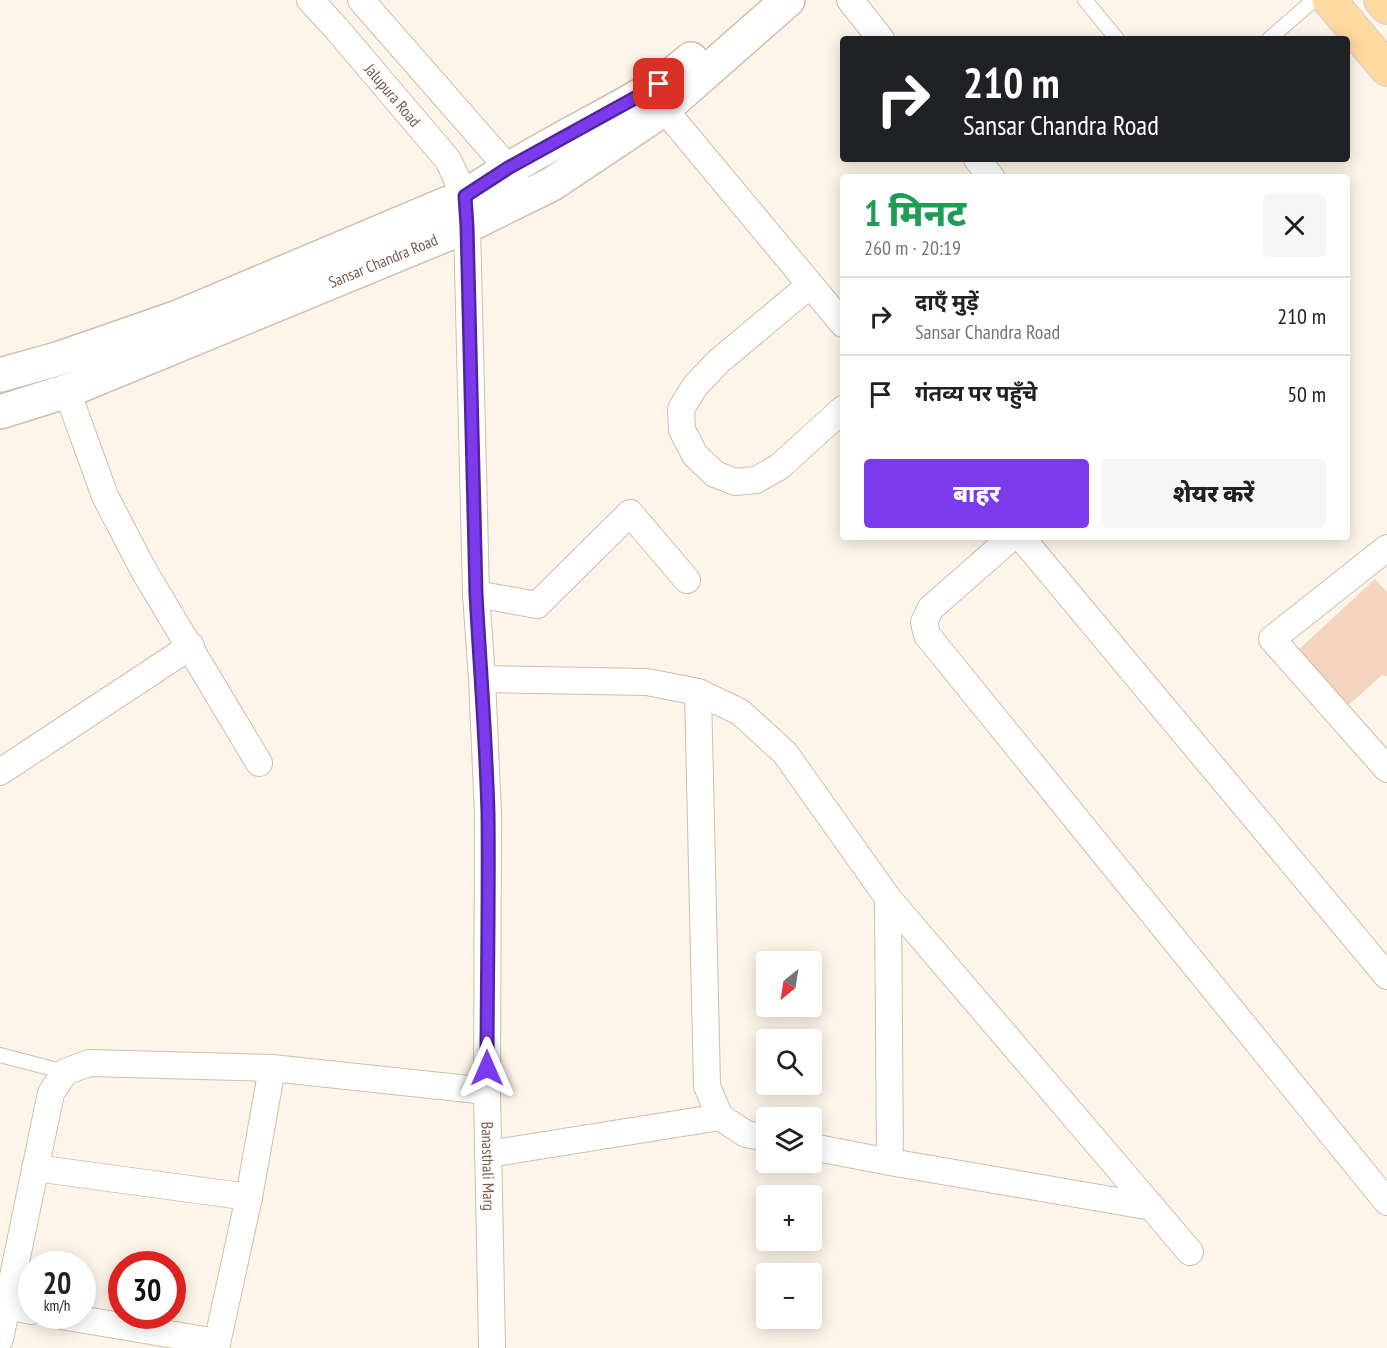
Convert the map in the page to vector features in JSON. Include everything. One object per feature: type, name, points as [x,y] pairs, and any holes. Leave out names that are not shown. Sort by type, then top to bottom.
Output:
[{"type":"main road","points":[[1329,0],[1387,69]]},
{"type":"main road","points":[[1381,0],[1387,7]]},
{"type":"street","name":"Jalupura Road","points":[[310,0],[448,159],[466,211]]},
{"type":"street","points":[[361,0],[508,168],[525,197]]},
{"type":"street","name":"Sansar Chandra Road","points":[[0,412],[67,391],[466,211],[508,168],[674,74],[758,0]]},
{"type":"street","name":"Sansar Chandra Road","points":[[0,375],[57,359],[178,317],[466,211],[525,197],[552,184],[664,110],[788,0]]},
{"type":"street","points":[[850,0],[879,36]]},
{"type":"street","points":[[664,110],[840,320]]},
{"type":"street","points":[[979,162],[989,174]]},
{"type":"street","name":"Banasthali Marg","points":[[466,211],[476,594],[488,813],[487,1091],[492,1348]]},
{"type":"street","points":[[810,285],[719,361],[695,386],[681,409],[682,430],[695,455],[715,474],[735,482],[756,480],[779,467],[840,412]]},
{"type":"street","points":[[67,391],[105,496],[144,571],[260,763]]},
{"type":"street","points":[[476,594],[537,605],[630,513],[687,579]]},
{"type":"street","points":[[1009,540],[931,608],[924,622],[927,635],[1387,1202]]},
{"type":"street","points":[[1024,540],[1387,976]]},
{"type":"street","points":[[1387,548],[1272,639],[1387,769]]},
{"type":"street","points":[[0,772],[191,646]]},
{"type":"street","points":[[482,679],[646,682],[698,692],[740,712],[785,753],[888,898],[1190,1252]]},
{"type":"street","points":[[698,692],[707,1086],[720,1117],[746,1134],[756,1136]]},
{"type":"street","points":[[888,898],[890,1162]]},
{"type":"street","points":[[0,1340],[51,1093],[65,1072],[89,1063],[272,1068],[487,1091]]},
{"type":"street","points":[[96,1323],[216,1345],[249,1197],[272,1068]]},
{"type":"street","points":[[488,1154],[720,1117]]},
{"type":"street","points":[[822,1149],[1152,1207]]},
{"type":"street","points":[[34,1168],[249,1197]]},
{"type":"street","points":[[6,1306],[18,1308]]},
{"type":"lane","points":[[1085,0],[1115,36]]},
{"type":"lane","points":[[1272,36],[1314,0]]},
{"type":"lane","points":[[0,1055],[65,1072]]},
{"type":"building","points":[[1375,579],[1387,592],[1387,676],[1382,675],[1344,709],[1295,653]]},
{"type":"route","points":[[487,1068],[488,813],[476,594],[465,196],[508,168],[659,84]]}]
